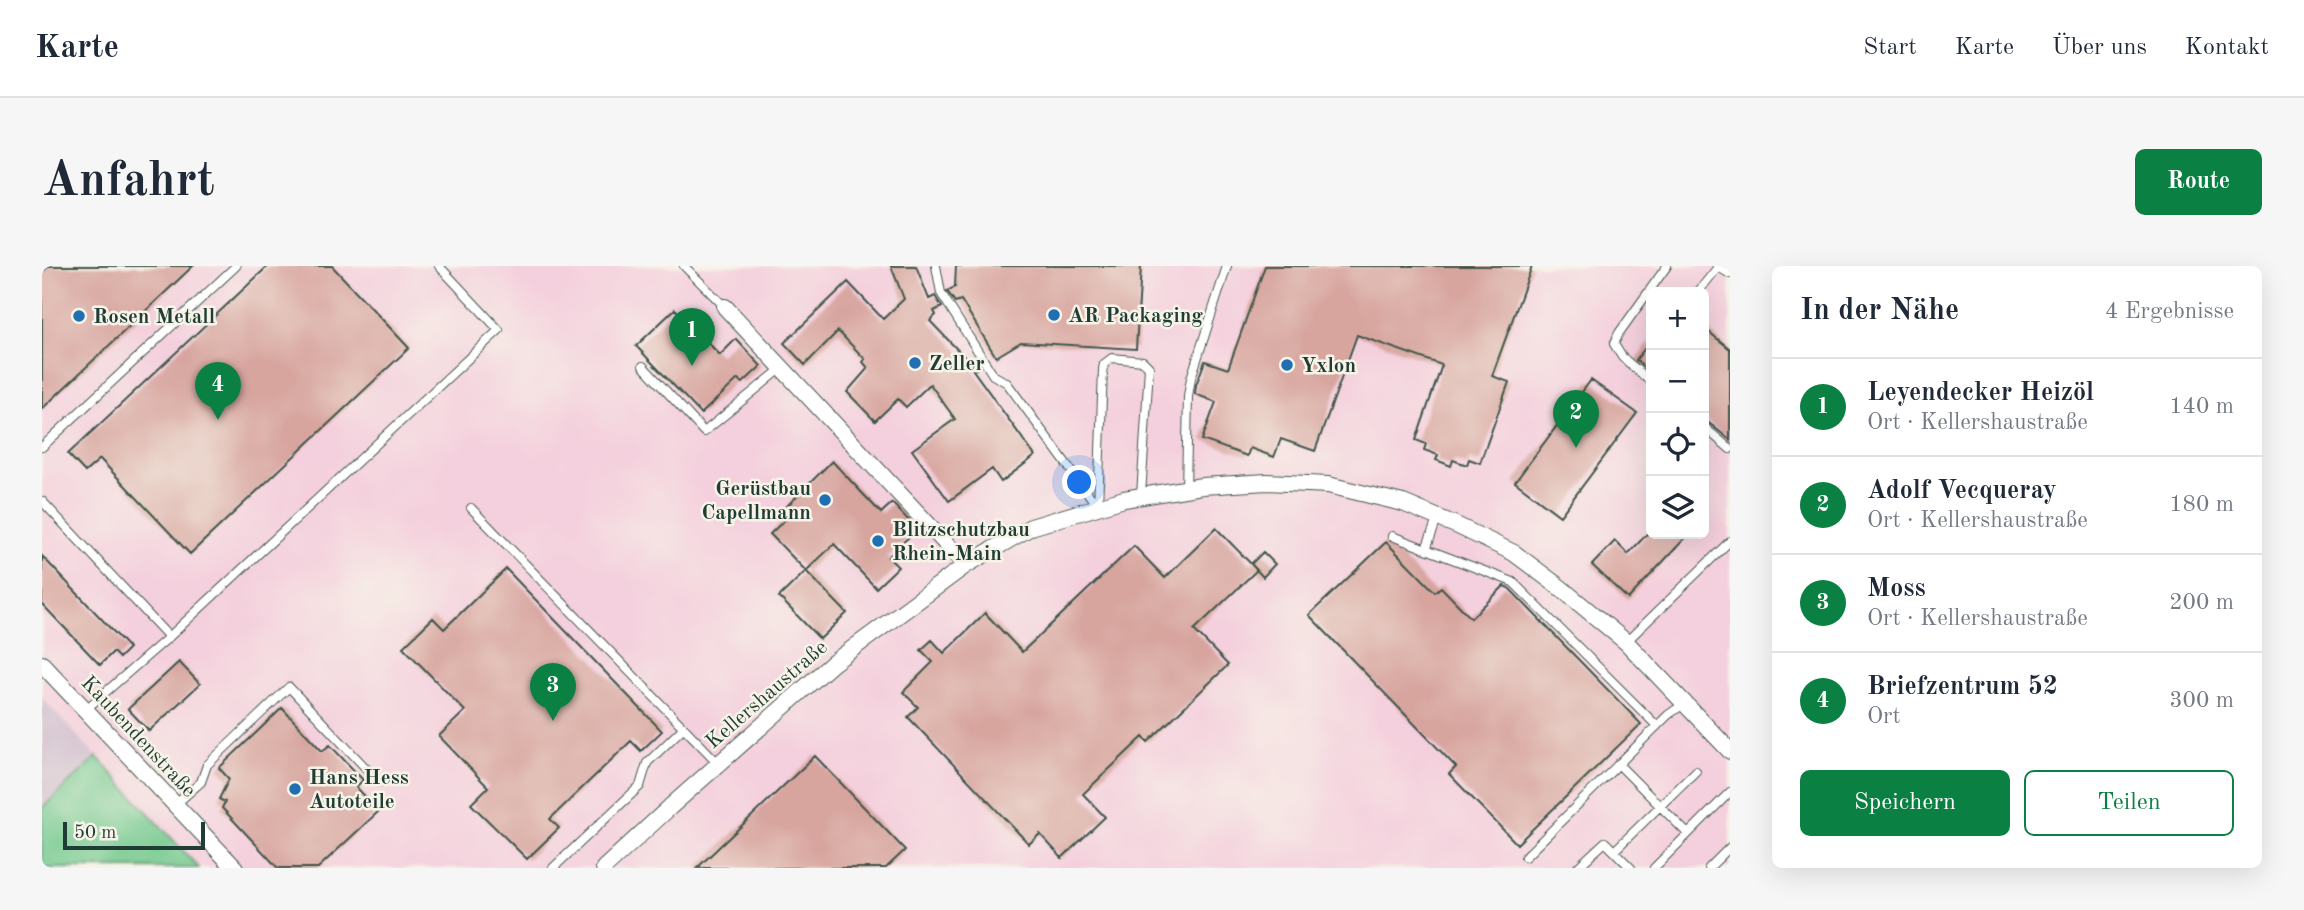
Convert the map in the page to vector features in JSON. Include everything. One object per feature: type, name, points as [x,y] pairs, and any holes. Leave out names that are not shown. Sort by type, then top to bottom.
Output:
[{"type":"street","points":[[725,307],[967,565]]},
{"type":"street","name":"Kellershaustraße","points":[[604,868],[833,663],[967,565],[1031,527],[1142,496],[1186,489],[1267,482],[1328,485],[1403,503],[1514,553],[1626,642],[1730,751]]},
{"type":"street","name":"Kaubendenstraße","points":[[42,664],[234,868]]},
{"type":"lane","points":[[42,447],[236,266]]},
{"type":"lane","points":[[85,710],[169,637],[499,330],[439,266]]},
{"type":"lane","points":[[684,266],[725,307]]},
{"type":"lane","points":[[936,266],[941,293],[993,375],[1007,383],[1098,507]]},
{"type":"lane","points":[[1186,489],[1188,396],[1191,378],[1227,266]]},
{"type":"lane","points":[[1646,378],[1622,357],[1614,344],[1667,266]]},
{"type":"lane","points":[[1702,287],[1717,266],[1730,274]]},
{"type":"lane","points":[[1098,507],[1103,369],[1104,364],[1112,358],[1143,361],[1149,367],[1142,496]]},
{"type":"lane","points":[[643,366],[704,432],[782,368]]},
{"type":"lane","points":[[1709,431],[1730,449]]},
{"type":"lane","points":[[42,501],[169,637]]},
{"type":"lane","points":[[471,508],[719,764]]},
{"type":"lane","points":[[1426,549],[1438,517]]},
{"type":"lane","points":[[1392,536],[1513,582],[1657,726]]},
{"type":"lane","points":[[1626,642],[1730,541]]},
{"type":"lane","points":[[175,805],[201,782],[207,765],[289,687],[379,782]]},
{"type":"lane","points":[[1525,857],[1657,726],[1685,703]]},
{"type":"lane","points":[[553,868],[640,786],[647,763],[684,727]]},
{"type":"lane","points":[[1618,764],[1688,834]]},
{"type":"lane","points":[[1614,851],[1696,771]]},
{"type":"lane","points":[[1654,868],[1730,792]]},
{"type":"lane","points":[[1577,868],[1605,842],[1631,868]]},
{"type":"lane","points":[[1709,868],[1730,847]]},
{"type":"shaded area","points":[[42,266],[1730,266],[1730,868],[199,868],[42,698]]},
{"type":"shaded area","points":[[42,698],[97,757],[42,808]]},
{"type":"green space","points":[[97,757],[199,868],[42,868],[42,808]]},
{"type":"building","points":[[49,266],[193,266],[42,409],[42,272]]},
{"type":"building","points":[[268,266],[332,266],[409,348],[190,554],[100,459],[85,472],[68,454]]},
{"type":"building","points":[[891,266],[916,266],[929,299],[935,296],[942,307],[934,311],[936,315],[930,321],[976,369],[973,370],[1035,456],[1001,482],[992,469],[949,501],[912,450],[955,419],[930,384],[906,407],[898,399],[875,421],[847,392],[868,368],[863,362],[865,359],[838,331],[805,365],[784,343],[848,282],[883,319],[904,299]]},
{"type":"building","name":"AR Packaging","points":[[956,266],[1141,266],[1136,349],[1021,342],[996,357],[961,300],[955,302],[947,291],[955,287]]},
{"type":"building","points":[[1265,266],[1532,266],[1492,376],[1509,382],[1480,463],[1469,459],[1467,465],[1453,460],[1451,466],[1436,460],[1438,455],[1424,450],[1426,444],[1416,440],[1442,365],[1357,335],[1315,451],[1281,439],[1274,457],[1250,448],[1247,456],[1202,440],[1216,402],[1195,394],[1196,385],[1205,361],[1228,369]]},
{"type":"building","points":[[675,309],[720,355],[736,339],[761,366],[743,383],[738,379],[701,414],[636,346]]},
{"type":"building","points":[[1709,332],[1730,349],[1730,440],[1709,423]]},
{"type":"building","points":[[1646,347],[1646,369],[1636,360]]},
{"type":"building","points":[[1591,380],[1637,413],[1560,516],[1515,482]]},
{"type":"building","points":[[832,461],[881,513],[892,503],[917,529],[888,557],[898,567],[876,588],[834,544],[806,571],[770,534],[793,512],[787,506]]},
{"type":"building","points":[[1216,528],[1257,570],[1194,630],[1228,665],[1148,742],[1143,737],[1083,794],[1105,817],[1062,858],[1040,834],[1029,844],[908,717],[918,707],[903,692],[933,662],[921,650],[932,640],[944,653],[985,613],[1022,652],[1134,546],[1165,578]]},
{"type":"building","points":[[1646,535],[1646,539],[1684,539],[1628,599],[1592,565],[1615,541],[1628,554]]},
{"type":"building","points":[[1386,542],[1435,592],[1441,587],[1471,618],[1504,586],[1509,588],[1641,724],[1517,844],[1449,774],[1456,767],[1309,615]]},
{"type":"building","points":[[1263,552],[1275,564],[1263,577],[1251,564]]},
{"type":"building","points":[[42,556],[129,648],[119,658],[113,652],[100,665],[42,604]]},
{"type":"building","points":[[506,569],[662,731],[641,751],[631,741],[550,819],[559,828],[527,859],[471,804],[488,787],[439,736],[465,711],[403,647],[433,618],[444,629]]},
{"type":"building","points":[[806,571],[847,613],[820,639],[779,597]]},
{"type":"building","points":[[179,662],[200,684],[149,731],[128,709]]},
{"type":"building","name":"Hans Hess Autoteile","points":[[282,708],[322,751],[330,745],[363,780],[356,787],[379,811],[318,868],[278,868],[222,808],[225,802],[219,799],[229,779],[219,768]]},
{"type":"building","points":[[815,756],[905,850],[886,868],[697,868]]},
{"type":"place","name":"AR Packaging","points":[[1054,315]]},
{"type":"place","name":"Rosen Metall","points":[[79,316]]},
{"type":"place","name":"Zeller","points":[[915,363]]},
{"type":"place","name":"Yxlon","points":[[1287,365]]},
{"type":"place","name":"Leyendecker Heizöl","points":[[692,366]]},
{"type":"place","name":"Briefzentrum 52","points":[[218,420]]},
{"type":"place","name":"Adolf Vecqueray","points":[[1576,448]]},
{"type":"place","name":"Gerüstbau Capellmann","points":[[825,500]]},
{"type":"place","name":"Blitzschutzbau Rhein-Main","points":[[878,541]]},
{"type":"place","name":"Moss","points":[[553,721]]},
{"type":"place","name":"Hans Hess Autoteile","points":[[295,789]]}]
